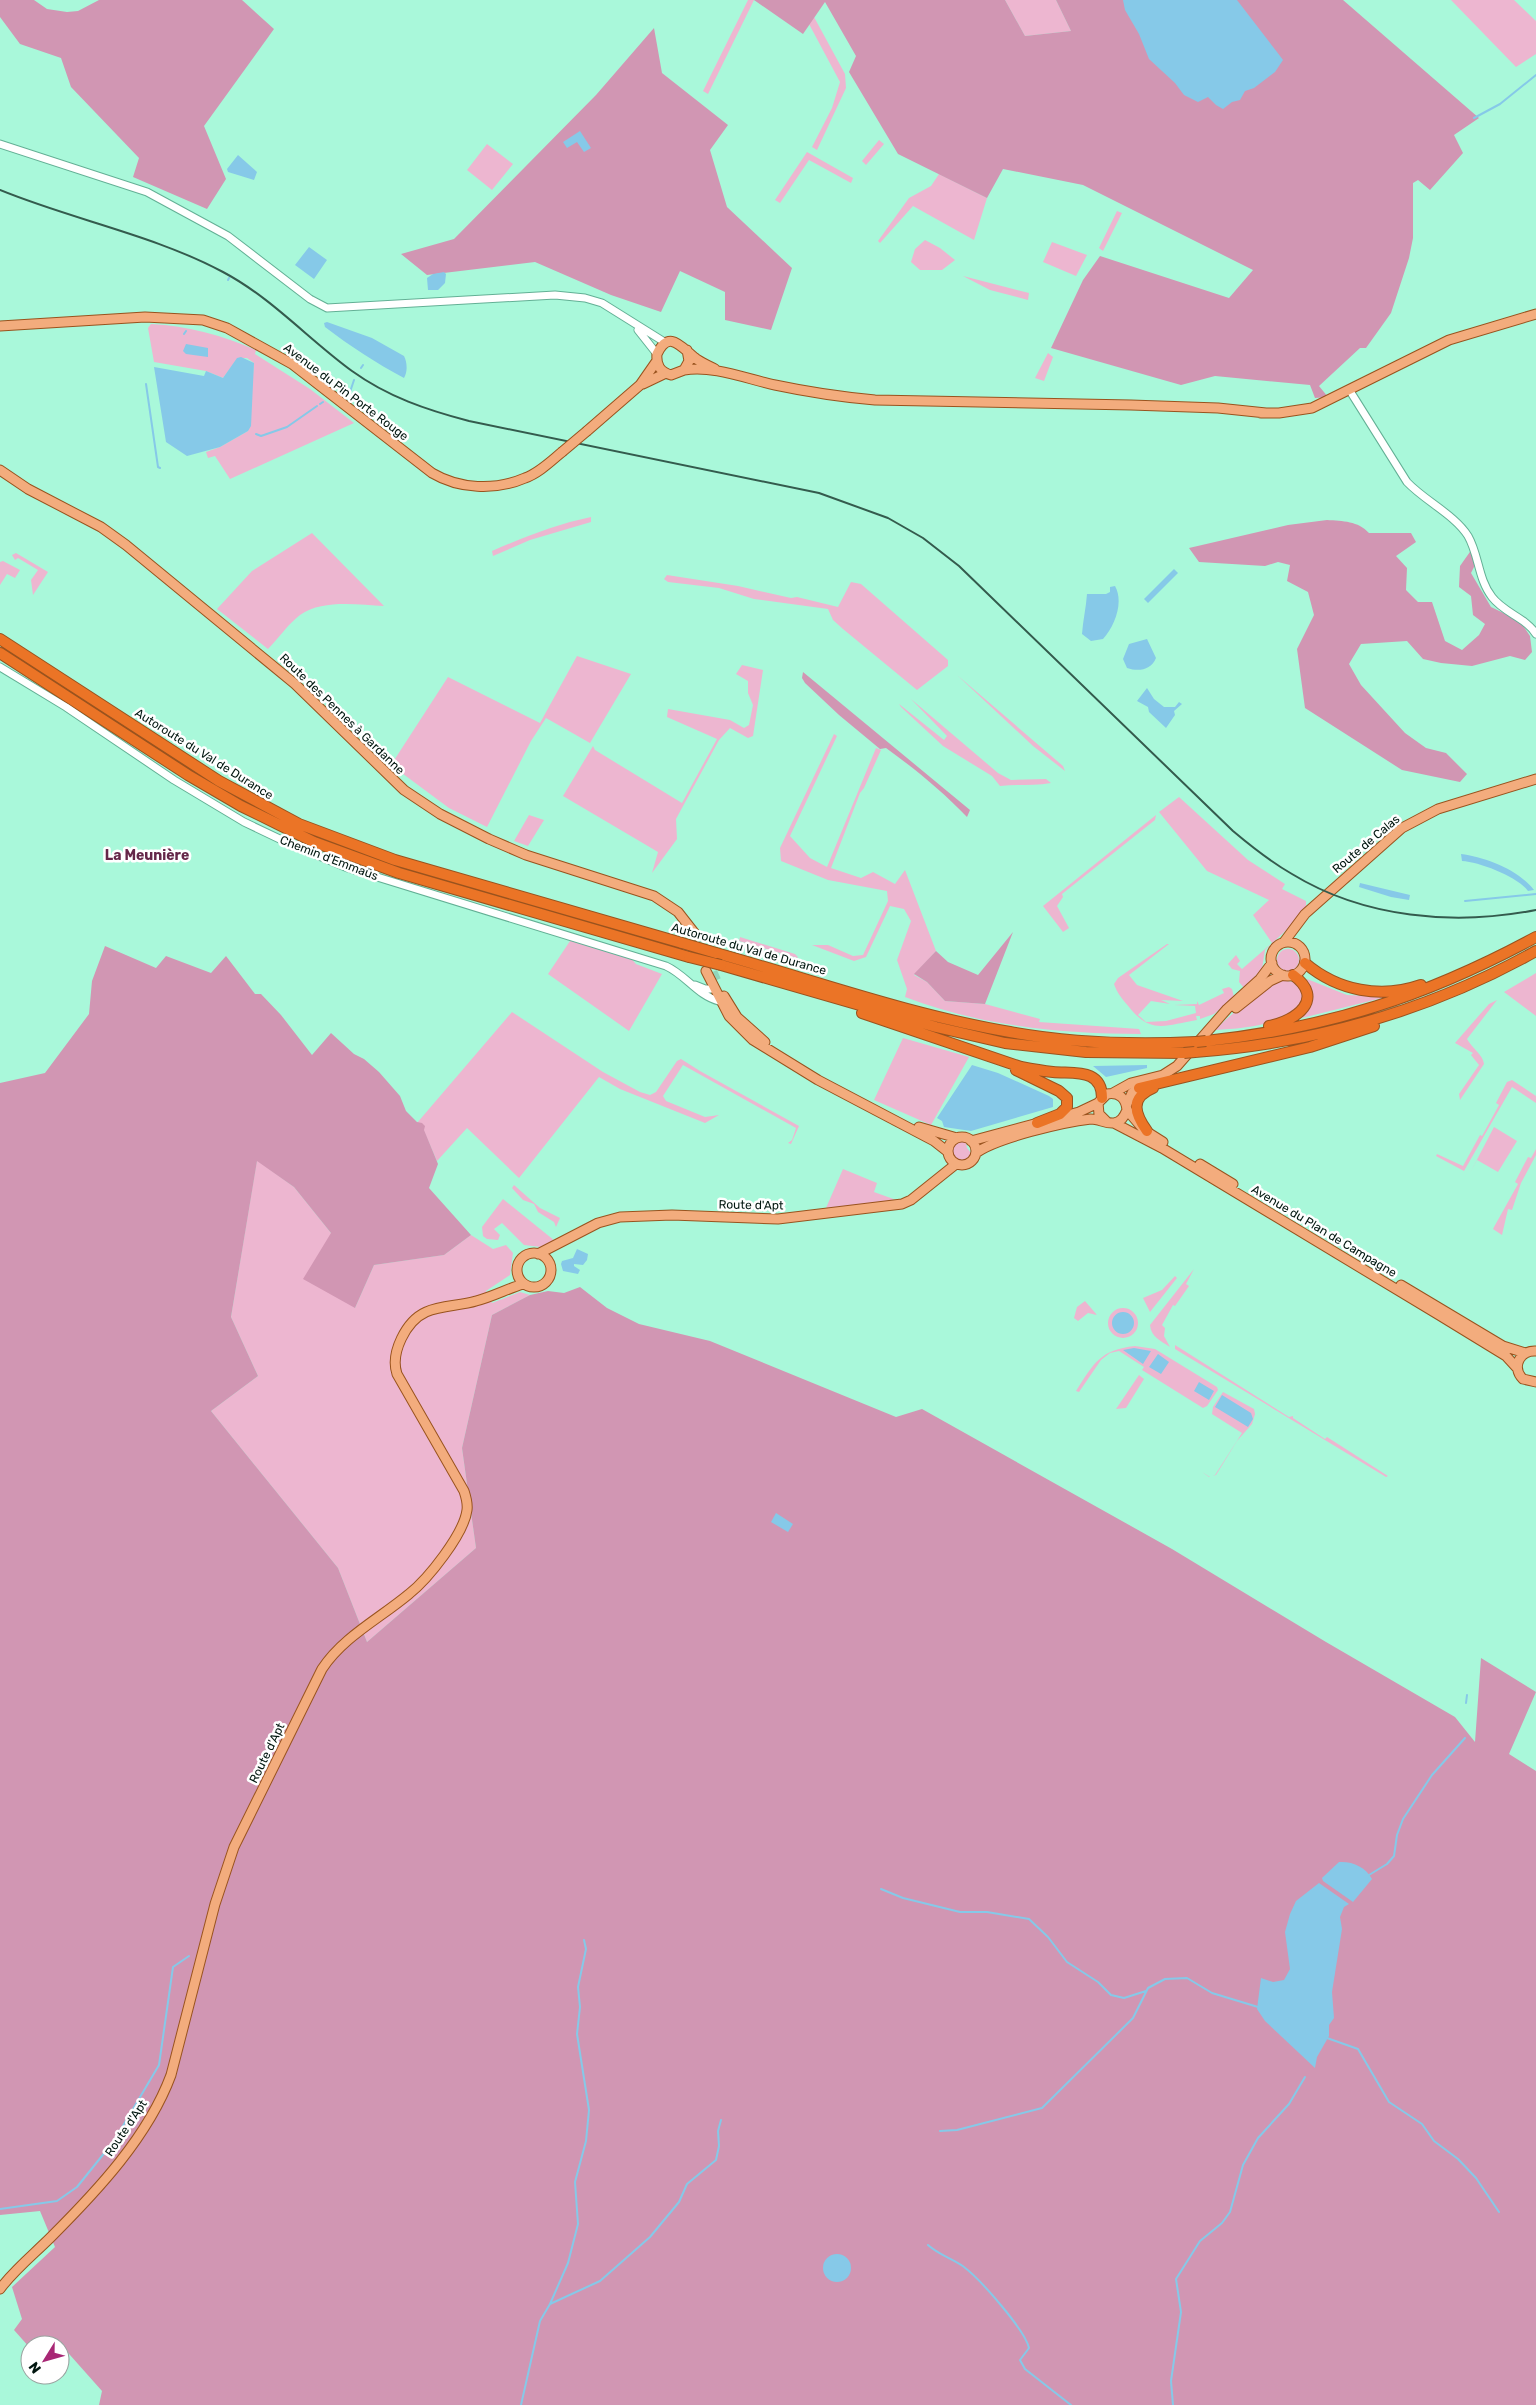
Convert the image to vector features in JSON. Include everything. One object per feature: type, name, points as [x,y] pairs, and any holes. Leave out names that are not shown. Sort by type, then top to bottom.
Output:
[{"type":"highway","name":"Autoroute du Val de Durance","points":[[0,639],[219,781],[299,824],[395,860],[921,1012],[991,1029],[1042,1037],[1123,1043],[1202,1041],[1283,1042],[1336,1030],[1420,1004],[1465,986],[1536,951]]},
{"type":"highway","name":"Autoroute du Val de Durance","points":[[0,653],[206,786],[295,834],[361,860],[399,873],[936,1028],[1005,1043],[1086,1052],[1184,1053],[1202,1041],[1288,1029],[1396,1001],[1477,968],[1536,937]]},
{"type":"highway","points":[[1305,963],[1326,979],[1342,985],[1384,993],[1413,988],[1460,969],[1477,968]]},
{"type":"highway","points":[[725,967],[1029,1069],[1090,1075],[1099,1082],[1100,1100]]},
{"type":"highway","points":[[1202,1041],[1273,1025],[1296,1016],[1305,1007],[1307,997],[1303,986],[1288,975]]},
{"type":"highway","points":[[1139,1088],[1319,1044],[1399,1017],[1420,1004]]},
{"type":"highway","points":[[964,1048],[1012,1068],[1064,1095],[1068,1101],[1066,1110],[1037,1123]]},
{"type":"highway","points":[[1147,1131],[1136,1112],[1139,1098],[1144,1092],[1166,1082]]},
{"type":"main road","points":[[722,372],[694,358],[680,343],[666,343],[656,358],[660,369],[666,373],[677,374],[684,370],[696,369],[722,372],[834,396],[1009,404],[1170,406],[1266,413],[1312,408],[1350,391],[1434,347],[1466,334],[1536,314]]},
{"type":"main road","name":"Avenue du Pin Porte Rouge","points":[[0,326],[145,317],[203,320],[227,328],[292,364],[432,473],[442,478],[476,487],[497,486],[525,478],[562,452],[640,386],[666,373]]},
{"type":"main road","points":[[684,370],[689,361],[687,350]]},
{"type":"main road","name":"Avenue du Pin Porte Rouge","points":[[640,386],[656,358]]},
{"type":"main road","name":"Route des Pennes à Gardanne","points":[[0,470],[28,489],[83,517],[126,545],[295,684],[404,790],[440,814],[489,840],[526,855],[609,882],[666,908],[694,935]]},
{"type":"main road","name":"Route de Calas","points":[[1284,942],[1296,924],[1390,837],[1412,821],[1438,809],[1534,779]]},
{"type":"main road","name":"Route de Calas","points":[[1299,945],[1298,932],[1311,910]]},
{"type":"main road","points":[[715,985],[719,1000],[733,1021],[753,1040],[818,1080],[888,1115],[934,1141],[948,1153],[956,1164],[967,1164],[974,1159],[976,1154],[991,1144],[1081,1120],[1098,1119],[1111,1122],[1120,1120],[1132,1093],[1177,1066],[1215,1025],[1227,1009],[1260,979],[1272,963],[1274,950],[1284,942],[1299,945],[1304,951],[1305,963],[1302,970],[1270,981],[1215,1025]]},
{"type":"main road","points":[[1272,963],[1277,972],[1288,975]]},
{"type":"main road","points":[[706,971],[741,1021],[772,1048],[818,1080]]},
{"type":"main road","points":[[888,1115],[929,1131],[957,1138],[965,1138],[971,1141],[1079,1112],[1131,1083],[1151,1080]]},
{"type":"main road","points":[[1113,1093],[1119,1095],[1127,1107]]},
{"type":"main road","points":[[1100,1100],[1099,1114],[1111,1122]]},
{"type":"main road","name":"Avenue du Plan de Campagne","points":[[1127,1107],[1147,1131],[1499,1344],[1525,1352],[1536,1352]]},
{"type":"main road","name":"Avenue du Plan de Campagne","points":[[1111,1122],[1162,1148],[1440,1315],[1506,1356],[1517,1368],[1523,1379],[1536,1382]]},
{"type":"main road","points":[[948,1153],[950,1144],[957,1138]]},
{"type":"main road","points":[[971,1141],[976,1154]]},
{"type":"main road","name":"Route d'Apt","points":[[930,1183],[948,1153]]},
{"type":"main road","name":"Route d'Apt","points":[[538,1254],[569,1240],[598,1222],[620,1217],[672,1214],[778,1219],[890,1206],[911,1200],[956,1164]]},
{"type":"main road","name":"Route d'Apt","points":[[549,1264],[569,1240]]},
{"type":"main road","points":[[538,1254],[545,1258],[549,1264],[550,1276],[544,1284],[533,1287],[523,1284],[517,1271],[518,1264],[526,1255],[538,1254]]},
{"type":"main road","name":"Route d'Apt","points":[[490,1296],[506,1285],[517,1271]]},
{"type":"main road","name":"Route d'Apt","points":[[0,2289],[101,2187],[148,2120],[164,2092],[171,2075],[215,1904],[234,1847],[322,1669],[338,1648],[410,1594],[424,1580],[459,1530],[467,1508],[464,1491],[404,1387],[396,1368],[395,1357],[400,1342],[420,1316],[427,1312],[469,1303],[523,1284]]},
{"type":"main road","points":[[1517,1368],[1518,1360],[1525,1352]]},
{"type":"street","points":[[0,144],[147,192],[228,236],[319,304],[328,308],[555,295],[594,300],[666,343]]},
{"type":"street","points":[[625,318],[647,339],[656,358]]},
{"type":"street","points":[[1350,391],[1407,482],[1416,492],[1455,521],[1467,535],[1484,584],[1493,598],[1530,626],[1536,634]]},
{"type":"street","name":"Chemin d'Emmaüs","points":[[0,667],[66,707],[174,780],[244,822],[288,844],[348,868],[666,966],[688,981]]},
{"type":"street","points":[[688,981],[701,988],[715,985]]},
{"type":"street","points":[[688,981],[707,997],[719,1000]]},
{"type":"shaded area","points":[[0,0],[34,0],[47,9],[67,12],[78,11],[99,0],[242,0],[274,29],[204,126],[226,179],[207,209],[133,177],[139,158],[71,87],[61,58],[20,44],[0,17]]},
{"type":"shaded area","points":[[748,0],[754,0],[708,94],[703,91]]},
{"type":"shaded area","points":[[754,0],[1005,0],[1025,36],[1071,31],[1056,0],[1343,0],[1479,118],[1454,135],[1463,153],[1430,190],[1418,180],[1413,183],[1413,238],[1409,258],[1391,313],[1366,348],[1360,348],[1319,386],[1328,397],[1315,398],[1310,385],[1215,376],[1181,385],[1051,348],[1083,280],[1100,256],[1229,298],[1253,270],[1083,185],[1003,169],[987,198],[898,154],[849,72],[856,56],[825,2],[803,34]]},
{"type":"shaded area","points":[[1005,0],[1056,0],[1071,31],[1025,36]]},
{"type":"shaded area","points":[[1451,0],[1514,0],[1536,21],[1536,54],[1516,67]]},
{"type":"shaded area","points":[[814,17],[845,74],[846,88],[817,150],[812,147],[832,108],[840,82],[809,24]]},
{"type":"shaded area","points":[[654,28],[662,73],[728,125],[710,150],[727,207],[792,268],[771,330],[725,320],[725,292],[680,271],[661,312],[611,295],[535,262],[427,275],[401,254],[454,239],[596,95]]},
{"type":"shaded area","points":[[879,140],[884,144],[866,165],[862,161]]},
{"type":"shaded area","points":[[487,144],[513,164],[492,190],[467,170]]},
{"type":"shaded area","points":[[807,152],[853,178],[851,183],[809,160],[780,203],[775,200]]},
{"type":"shaded area","points":[[939,174],[987,198],[974,240],[913,206],[880,243],[878,241],[909,198],[931,186]]},
{"type":"shaded area","points":[[1117,211],[1122,213],[1103,251],[1099,248]]},
{"type":"shaded area","points":[[925,240],[940,248],[955,260],[942,270],[920,270],[911,262],[915,249]]},
{"type":"shaded area","points":[[1052,242],[1087,255],[1076,276],[1043,262]]},
{"type":"shaded area","points":[[963,276],[1029,293],[1028,300],[990,290]]},
{"type":"shaded area","points":[[151,324],[205,332],[256,350],[255,354],[310,389],[354,423],[230,479],[215,456],[208,458],[206,452],[220,447],[248,431],[254,363],[247,358],[238,358],[223,378],[206,371],[154,362],[148,328]]},
{"type":"shaded area","points":[[1048,353],[1053,357],[1044,381],[1035,378]]},
{"type":"shaded area","points":[[591,517],[591,522],[530,540],[493,556],[492,551],[516,541],[553,527]]},
{"type":"shaded area","points":[[1327,520],[1355,524],[1369,533],[1411,533],[1416,542],[1396,556],[1407,568],[1406,590],[1418,602],[1432,602],[1445,641],[1462,650],[1479,635],[1485,624],[1473,615],[1471,596],[1459,587],[1460,566],[1472,549],[1475,565],[1471,573],[1491,607],[1520,621],[1530,636],[1532,652],[1525,660],[1510,656],[1472,666],[1441,663],[1423,659],[1407,641],[1361,644],[1349,664],[1361,685],[1405,733],[1426,748],[1446,753],[1467,774],[1460,782],[1402,770],[1305,708],[1297,649],[1314,615],[1308,592],[1287,581],[1290,565],[1278,562],[1265,566],[1199,562],[1189,548],[1288,525]]},
{"type":"shaded area","points":[[312,533],[384,606],[341,604],[309,610],[300,615],[287,627],[268,649],[217,609],[252,571]]},
{"type":"shaded area","points":[[16,553],[48,572],[33,595],[31,580],[38,570],[18,558],[15,560],[12,555]]},
{"type":"shaded area","points":[[3,561],[20,570],[15,578],[7,574],[0,585],[0,562]]},
{"type":"shaded area","points":[[667,575],[738,586],[791,598],[797,597],[838,607],[851,582],[861,584],[948,660],[948,666],[917,690],[833,620],[828,609],[754,599],[719,588],[668,582],[664,579]]},
{"type":"shaded area","points":[[577,656],[631,674],[590,743],[546,718],[531,741],[487,827],[449,808],[391,765],[448,677],[540,723]]},
{"type":"shaded area","points":[[742,665],[763,670],[753,736],[748,738],[730,728],[719,740],[676,819],[677,839],[652,873],[658,852],[563,796],[593,746],[595,750],[682,803],[717,739],[667,717],[668,709],[730,720],[744,728],[749,725],[753,705],[748,693],[748,681],[736,674]]},
{"type":"shaded area","points":[[803,672],[970,810],[967,817],[918,772],[886,748],[880,749],[839,715],[805,683],[802,678]]},
{"type":"shaded area","points":[[957,675],[1063,766],[1065,771],[1033,746]]},
{"type":"shaded area","points":[[911,699],[998,773],[1011,780],[1046,779],[1051,783],[1000,786],[992,776],[943,746],[899,704],[944,740],[947,736]]},
{"type":"shaded area","points":[[834,734],[837,736],[790,836],[810,858],[827,867],[876,748],[881,750],[860,793],[831,868],[861,878],[873,872],[895,884],[905,870],[936,951],[914,975],[927,982],[945,1001],[985,1004],[1040,1019],[1039,1022],[1139,1029],[1141,1034],[1051,1030],[1021,1026],[963,1015],[905,997],[907,989],[897,960],[911,921],[904,909],[890,906],[866,957],[854,961],[812,945],[828,945],[853,956],[863,955],[888,901],[887,891],[828,880],[781,861],[780,848]]},
{"type":"shaded area","points":[[1179,797],[1248,860],[1285,884],[1282,889],[1306,901],[1306,907],[1297,920],[1265,950],[1262,969],[1244,988],[1239,982],[1240,971],[1232,969],[1228,964],[1236,955],[1240,961],[1237,964],[1242,969],[1272,943],[1253,915],[1269,900],[1207,871],[1159,812]]},
{"type":"shaded area","points":[[529,815],[544,820],[528,846],[514,841]]},
{"type":"shaded area","points":[[1156,815],[1155,820],[1062,894],[1063,897],[1057,906],[1069,928],[1063,932],[1043,906]]},
{"type":"shaded area","points":[[1013,932],[985,1004],[945,1001],[927,982],[914,974],[936,951],[948,962],[978,975]]},
{"type":"shaded area","points":[[740,937],[795,954],[798,957],[739,941]]},
{"type":"shaded area","points":[[572,938],[629,956],[636,964],[662,974],[629,1031],[548,974]]},
{"type":"shaded area","points":[[1169,944],[1129,975],[1137,985],[1183,1001],[1161,1000],[1170,1004],[1151,1001],[1138,1015],[1146,1022],[1166,1021],[1196,1013],[1195,1006],[1174,1005],[1197,1004],[1197,1001],[1199,1005],[1224,993],[1222,989],[1229,987],[1232,989],[1234,997],[1214,1014],[1200,1019],[1200,1016],[1196,1016],[1197,1020],[1160,1026],[1145,1022],[1137,1016],[1120,996],[1114,984],[1118,978]]},
{"type":"shaded area","points":[[105,946],[156,968],[166,956],[211,973],[226,956],[255,994],[261,994],[281,1015],[312,1055],[331,1033],[354,1054],[364,1059],[379,1072],[400,1096],[406,1111],[417,1122],[425,1126],[424,1130],[438,1164],[429,1188],[471,1235],[444,1255],[374,1265],[355,1308],[303,1279],[331,1233],[294,1187],[257,1161],[231,1317],[258,1376],[211,1411],[338,1568],[367,1642],[476,1548],[462,1448],[492,1315],[530,1295],[548,1291],[564,1293],[580,1287],[607,1308],[639,1324],[710,1341],[896,1417],[922,1409],[1172,1549],[1455,1717],[1475,1742],[1481,1658],[1536,1692],[1509,1754],[1536,1771],[1536,2405],[99,2405],[102,2391],[70,2355],[70,2335],[20,2335],[20,2337],[14,2330],[22,2319],[12,2287],[55,2247],[40,2211],[0,2215],[0,1083],[45,1073],[89,1014],[92,981]]},
{"type":"shaded area","points":[[1288,949],[1296,952],[1299,960],[1296,968],[1288,971],[1280,968],[1277,960],[1280,952]]},
{"type":"shaded area","points":[[1536,973],[1536,1016],[1504,992]]},
{"type":"shaded area","points":[[1307,979],[1347,995],[1386,997],[1302,1018],[1310,999]]},
{"type":"shaded area","points":[[1281,980],[1293,982],[1302,990],[1303,1001],[1295,1009],[1285,1016],[1263,1024],[1215,1030],[1246,1002]]},
{"type":"shaded area","points":[[1497,1000],[1467,1039],[1482,1058],[1484,1064],[1460,1100],[1459,1094],[1479,1065],[1471,1055],[1473,1053],[1455,1043],[1489,1004]]},
{"type":"shaded area","points":[[512,1012],[603,1072],[640,1092],[650,1095],[656,1092],[677,1061],[681,1059],[799,1126],[791,1144],[788,1143],[792,1140],[796,1128],[683,1065],[663,1096],[666,1101],[705,1117],[719,1115],[705,1123],[620,1089],[599,1077],[519,1178],[467,1128],[437,1161],[423,1129],[417,1123]]},
{"type":"shaded area","points":[[903,1038],[969,1057],[931,1125],[874,1100]]},
{"type":"shaded area","points":[[1512,1080],[1536,1096],[1536,1103],[1512,1087],[1464,1171],[1436,1156],[1437,1154],[1463,1166],[1499,1105],[1496,1103],[1507,1082]]},
{"type":"shaded area","points":[[1494,1127],[1517,1141],[1498,1172],[1477,1160],[1470,1173]]},
{"type":"shaded area","points":[[962,1141],[966,1143],[971,1153],[967,1160],[962,1162],[953,1157],[951,1150],[953,1145]]},
{"type":"shaded area","points":[[1536,1149],[1536,1155],[1521,1183],[1512,1210],[1508,1209],[1502,1235],[1493,1229],[1518,1184],[1515,1182],[1528,1157],[1531,1158]]},
{"type":"shaded area","points":[[257,1160],[294,1187],[331,1233],[355,1308],[374,1265],[444,1255],[471,1235],[493,1249],[506,1245],[513,1253],[510,1275],[486,1291],[492,1303],[520,1292],[530,1295],[492,1315],[462,1448],[476,1548],[367,1642],[338,1568],[211,1411],[258,1376],[231,1317]]},
{"type":"shaded area","points":[[843,1169],[877,1183],[874,1192],[899,1201],[826,1208]]},
{"type":"shaded area","points":[[514,1185],[540,1208],[560,1218],[556,1227],[554,1222],[538,1212],[534,1204],[523,1200],[512,1188]]},
{"type":"shaded area","points":[[503,1199],[555,1241],[541,1247],[524,1245],[502,1223],[494,1229],[500,1235],[498,1240],[487,1239],[483,1236],[482,1227]]},
{"type":"shaded area","points":[[1194,1269],[1186,1284],[1189,1286],[1175,1306],[1173,1305],[1162,1325],[1165,1328],[1164,1336],[1170,1347],[1154,1336],[1150,1325]]},
{"type":"shaded area","points":[[1175,1276],[1177,1278],[1150,1312],[1143,1298],[1162,1290]]},
{"type":"shaded area","points":[[1085,1301],[1097,1315],[1088,1313],[1078,1321],[1074,1318],[1077,1307]]},
{"type":"shaded area","points":[[1123,1308],[1134,1312],[1138,1323],[1134,1334],[1123,1338],[1112,1334],[1108,1323],[1112,1312]]},
{"type":"shaded area","points":[[1175,1345],[1289,1417],[1293,1416],[1293,1418],[1325,1439],[1327,1437],[1388,1476],[1386,1477],[1175,1349]]},
{"type":"shaded area","points":[[1135,1346],[1155,1349],[1217,1387],[1218,1390],[1207,1406],[1203,1408],[1142,1370],[1144,1367],[1119,1351],[1110,1353]]},
{"type":"shaded area","points":[[1110,1353],[1101,1360],[1079,1392],[1076,1391],[1093,1366]]},
{"type":"shaded area","points":[[1139,1375],[1144,1379],[1126,1408],[1116,1409]]},
{"type":"shaded area","points":[[1223,1392],[1254,1409],[1255,1414],[1252,1424],[1237,1441],[1216,1475],[1212,1476],[1215,1475],[1242,1433],[1212,1414],[1213,1407]]},
{"type":"water","points":[[1123,0],[1237,0],[1283,60],[1275,72],[1254,88],[1245,91],[1240,100],[1232,102],[1223,109],[1208,97],[1198,102],[1184,95],[1175,83],[1149,59],[1139,34],[1125,10]]},
{"type":"water","points":[[580,131],[591,148],[584,152],[577,142],[567,148],[563,142]]},
{"type":"water","points":[[238,155],[257,172],[254,180],[228,172],[227,169]]},
{"type":"water","points":[[309,247],[327,260],[314,279],[295,265]]},
{"type":"water","points":[[444,272],[446,274],[445,283],[438,290],[428,290],[427,278],[433,274]]},
{"type":"water","points":[[327,322],[372,338],[404,356],[407,367],[404,378],[334,334],[325,327],[324,323]]},
{"type":"water","points":[[186,344],[208,348],[208,357],[186,354],[183,351]]},
{"type":"water","points":[[241,357],[254,363],[251,426],[248,431],[220,447],[187,456],[166,442],[154,367],[204,376],[206,371],[223,378],[237,358]]},
{"type":"water","points":[[1174,569],[1178,573],[1148,603],[1144,599]]},
{"type":"water","points":[[1115,586],[1119,599],[1114,621],[1103,639],[1091,641],[1082,634],[1087,594],[1106,594],[1110,592],[1110,587]]},
{"type":"water","points":[[1147,639],[1156,658],[1154,662],[1144,669],[1127,668],[1123,659],[1129,644]]},
{"type":"water","points":[[1147,688],[1154,699],[1164,707],[1175,707],[1179,702],[1182,704],[1174,711],[1175,715],[1166,728],[1149,712],[1148,707],[1137,701]]},
{"type":"water","points":[[1461,854],[1491,861],[1520,876],[1534,890],[1528,891],[1516,881],[1498,871],[1462,861]]},
{"type":"water","points":[[1360,883],[1410,895],[1409,900],[1391,897],[1359,887]]},
{"type":"water","points":[[972,1065],[998,1073],[1049,1096],[1053,1099],[1053,1107],[971,1131],[944,1127],[942,1121],[937,1118]]},
{"type":"water","points":[[1147,1065],[1147,1068],[1106,1077],[1093,1066]]},
{"type":"water","points":[[577,1249],[588,1254],[587,1260],[583,1265],[574,1264],[580,1270],[578,1274],[563,1271],[562,1261],[573,1258]]},
{"type":"water","points":[[1123,1312],[1133,1319],[1134,1323],[1127,1333],[1123,1334],[1113,1327],[1112,1323],[1119,1313]]},
{"type":"water","points":[[1134,1348],[1151,1351],[1143,1364],[1123,1350]]},
{"type":"water","points":[[1158,1354],[1169,1362],[1161,1374],[1149,1367]]},
{"type":"water","points":[[1199,1382],[1214,1391],[1209,1400],[1194,1391]]},
{"type":"water","points":[[1222,1395],[1251,1413],[1253,1419],[1248,1427],[1215,1407]]},
{"type":"water","points":[[776,1513],[793,1524],[788,1532],[771,1522]]},
{"type":"water","points":[[1339,1862],[1358,1866],[1366,1871],[1372,1879],[1353,1902],[1323,1881],[1322,1878]]},
{"type":"water","points":[[1319,1883],[1349,1904],[1344,1907],[1340,1917],[1342,1929],[1332,1992],[1334,2018],[1329,2025],[1329,2036],[1317,2057],[1315,2068],[1265,2021],[1257,2009],[1261,1978],[1273,1982],[1284,1980],[1290,1969],[1285,1932],[1296,1901]]},
{"type":"water","points":[[837,2254],[847,2258],[851,2268],[847,2278],[837,2282],[827,2278],[823,2268],[827,2258]]},
{"type":"waterway","points":[[1474,118],[1500,104],[1536,75]]},
{"type":"waterway","points":[[350,392],[354,380]]},
{"type":"waterway","points":[[146,384],[158,467],[160,468]]},
{"type":"waterway","points":[[256,434],[261,436],[287,427],[317,406]]},
{"type":"waterway","points":[[1465,901],[1536,894]]},
{"type":"waterway","points":[[1466,1703],[1467,1695]]},
{"type":"waterway","points":[[1369,1875],[1387,1864],[1394,1856],[1397,1835],[1403,1819],[1432,1775],[1465,1738]]},
{"type":"waterway","points":[[881,1889],[903,1898],[960,1912],[987,1912],[1029,1919],[1048,1937],[1067,1962],[1098,1982],[1111,1995],[1124,1998],[1146,1991]]},
{"type":"waterway","points":[[521,2405],[540,2321],[550,2304],[568,2263],[578,2224],[575,2182],[586,2141],[589,2110],[577,2034],[580,2007],[578,1987],[586,1949],[584,1940]]},
{"type":"waterway","points":[[0,2209],[57,2201],[77,2187],[114,2141],[159,2065],[173,1967],[189,1956]]},
{"type":"waterway","points":[[940,2131],[957,2130],[1042,2108],[1133,2018],[1148,1988],[1165,1979],[1187,1978],[1212,1993],[1258,2007]]},
{"type":"waterway","points":[[1327,2038],[1358,2049],[1389,2102],[1422,2124],[1434,2141],[1458,2159],[1476,2178],[1499,2212]]},
{"type":"waterway","points":[[1173,2405],[1171,2381],[1181,2312],[1176,2279],[1200,2241],[1222,2223],[1230,2212],[1243,2165],[1258,2138],[1289,2104],[1305,2077]]},
{"type":"waterway","points":[[550,2304],[600,2281],[650,2237],[679,2202],[687,2184],[716,2160],[719,2146],[718,2131],[721,2120]]},
{"type":"waterway","points":[[928,2245],[964,2267],[991,2293],[1026,2340],[1029,2348],[1020,2360],[1025,2369],[1071,2405]]},
{"type":"tunnel","points":[[696,935],[717,981]]},
{"type":"railway","points":[[0,190],[169,248],[223,272],[241,282],[274,306],[352,371],[408,402],[469,421],[819,493],[888,518],[923,538],[959,566],[1233,831],[1284,869],[1320,889],[1379,909],[1442,917],[1505,915],[1536,910]]},
{"type":"district","name":"La Meunière","points":[[147,855]]}]
